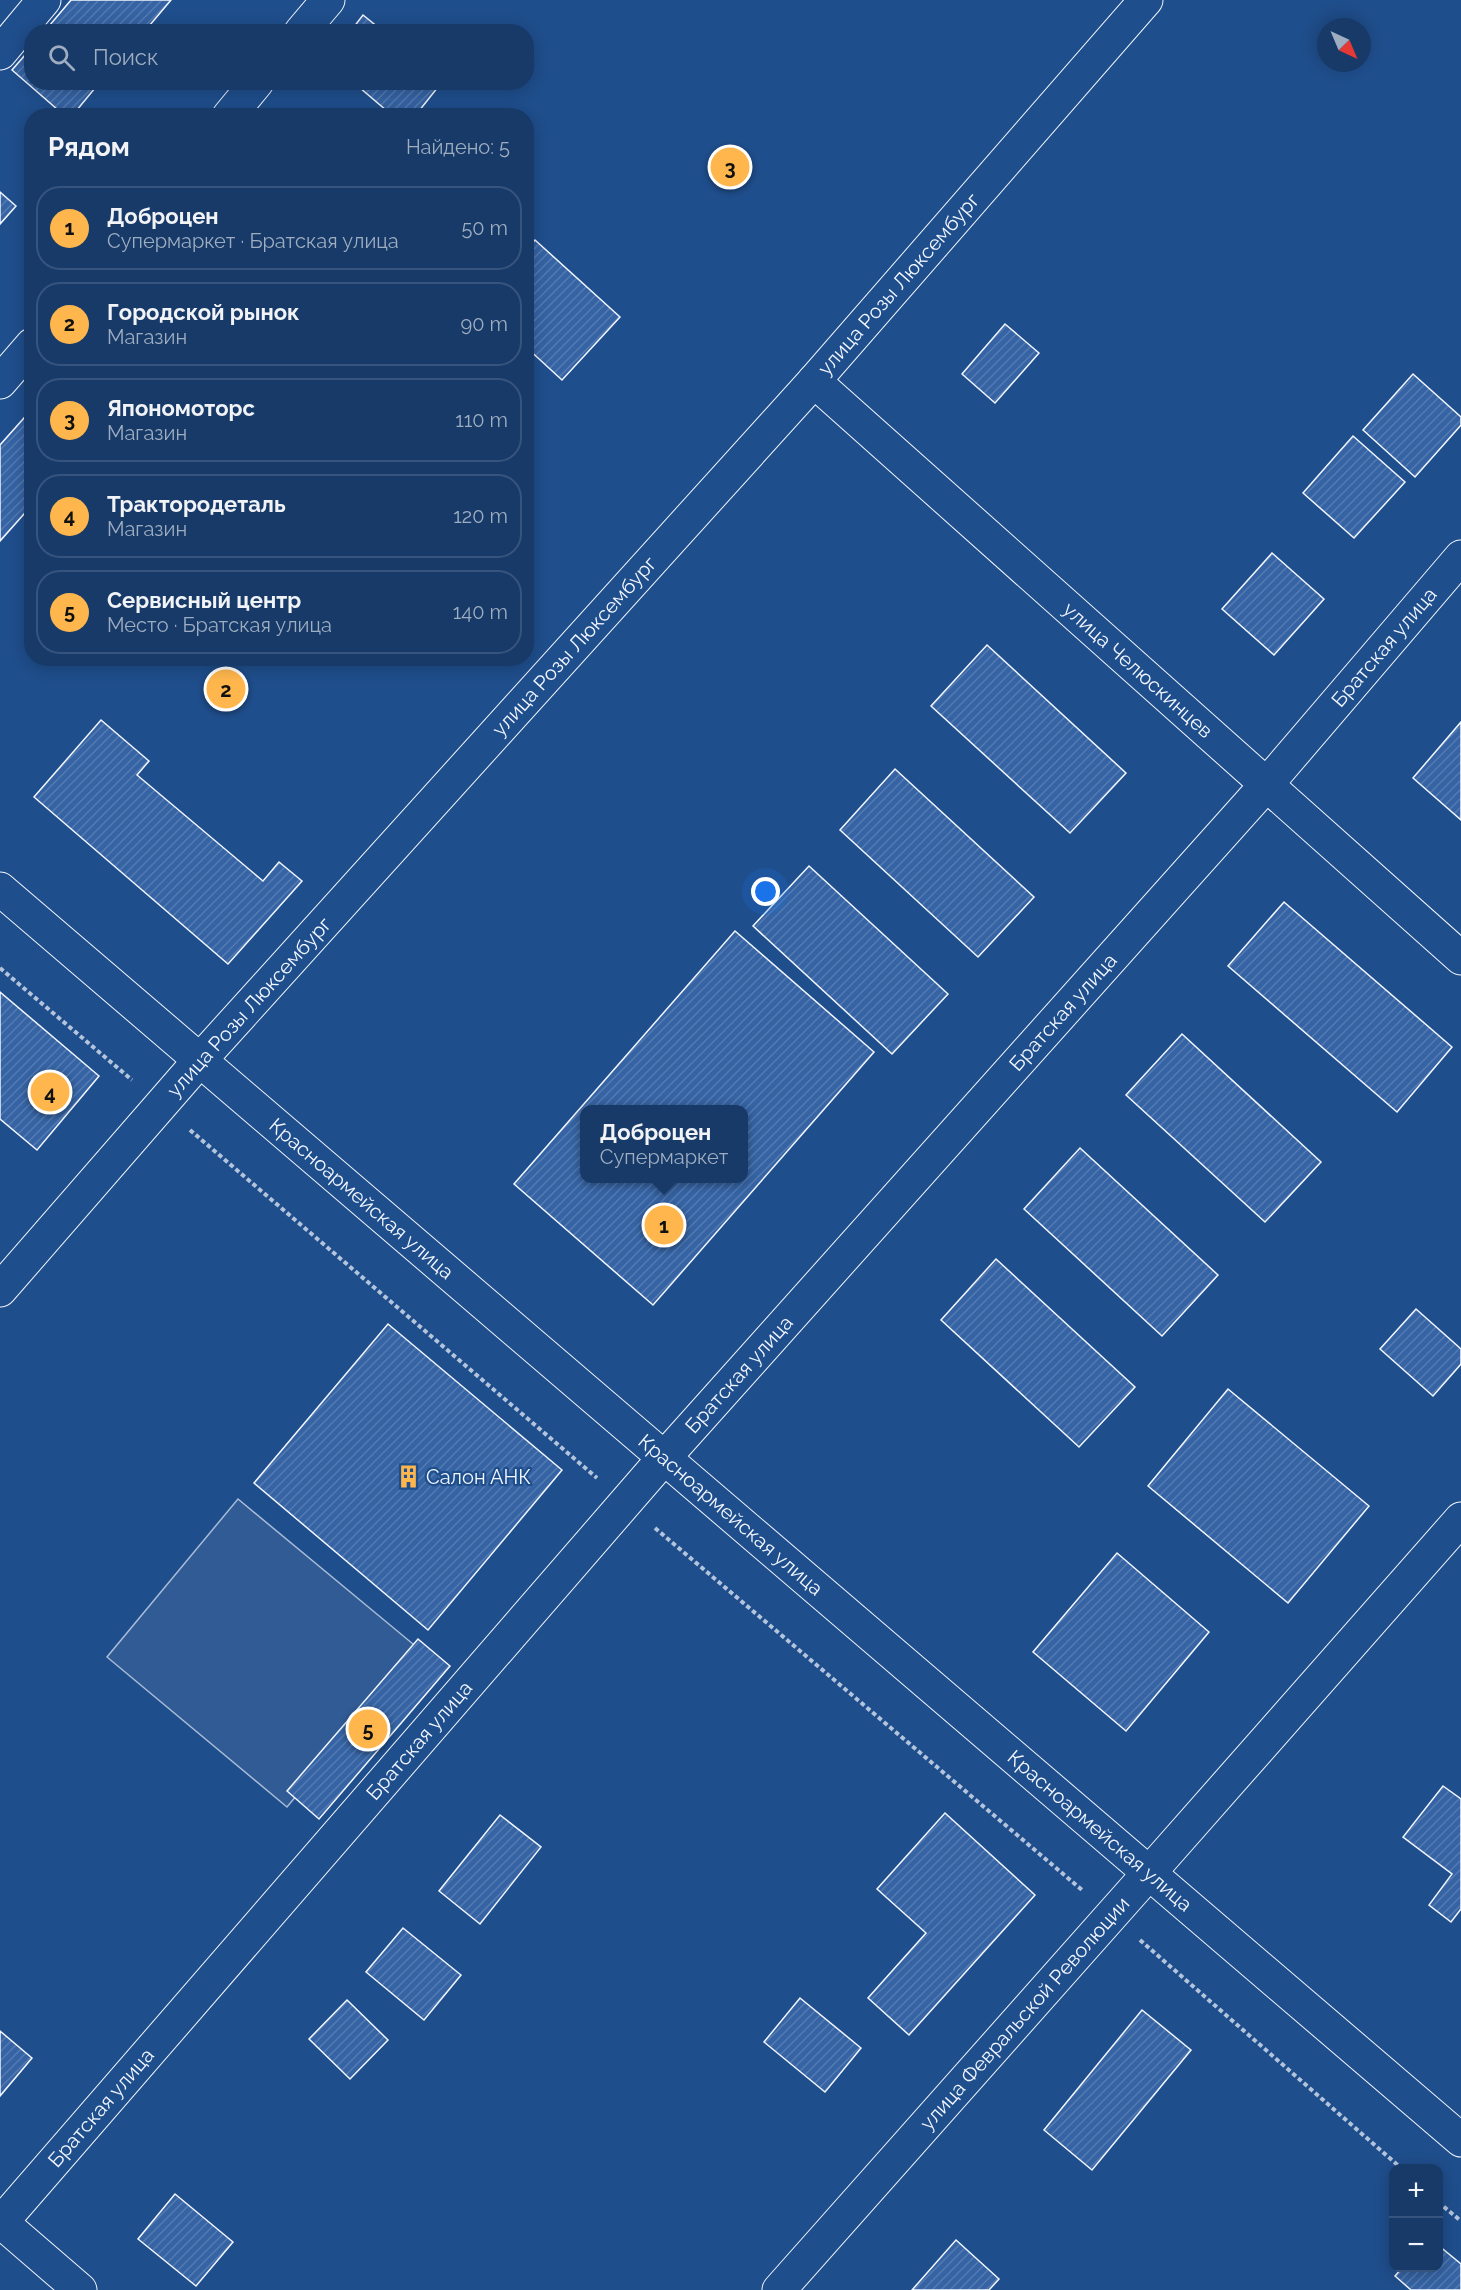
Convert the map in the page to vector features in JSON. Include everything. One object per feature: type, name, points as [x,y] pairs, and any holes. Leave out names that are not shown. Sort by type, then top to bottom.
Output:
[{"type":"street","points":[[0,52],[44,0]]},
{"type":"street","points":[[308,24],[328,0]]},
{"type":"street","name":"улица Розы Люксембург","points":[[0,1290],[200,1060],[814,381],[1146,0]]},
{"type":"street","points":[[236,108],[250,90]]},
{"type":"street","points":[[0,382],[24,354]]},
{"type":"street","name":"улица Челюскинцев","points":[[814,381],[1461,958]]},
{"type":"street","name":"Братская улица","points":[[0,2222],[664,1458],[1267,784],[1461,557]]},
{"type":"street","name":"Красноармейская улица","points":[[0,889],[1461,2140]]},
{"type":"street","name":"улица Февральской Революции","points":[[779,2290],[1461,1520]]},
{"type":"street","points":[[0,2222],[80,2290]]},
{"type":"path","points":[[0,968],[1112,1916],[1395,2164]]},
{"type":"path","points":[[1443,2206],[1461,2221]]},
{"type":"shaded area","points":[[238,1499],[419,1649],[287,1807],[107,1657]]},
{"type":"building","points":[[71,0],[171,0],[151,24],[51,24]]},
{"type":"building","points":[[363,15],[374,24],[356,24]]},
{"type":"building","points":[[24,56],[24,80],[12,70]]},
{"type":"building","points":[[35,90],[93,90],[79,108],[56,108]]},
{"type":"building","points":[[362,90],[436,90],[421,108],[384,108]]},
{"type":"building","points":[[0,192],[16,206],[0,224]]},
{"type":"building","points":[[534,241],[620,317],[562,380],[534,354]]},
{"type":"building","points":[[1005,324],[1039,353],[995,403],[962,374]]},
{"type":"building","points":[[1413,374],[1461,417],[1461,425],[1415,477],[1363,430]]},
{"type":"building","points":[[24,418],[24,514],[0,541],[0,445]]},
{"type":"building","points":[[1353,436],[1405,482],[1354,538],[1303,493]]},
{"type":"building","points":[[1272,553],[1324,599],[1274,655],[1222,609]]},
{"type":"building","points":[[987,645],[1126,773],[1070,833],[931,706]]},
{"type":"building","points":[[101,720],[149,761],[137,775],[263,881],[279,862],[302,881],[228,964],[34,797]]},
{"type":"building","points":[[1461,722],[1461,820],[1413,778]]},
{"type":"building","points":[[895,769],[1034,897],[978,957],[840,830]]},
{"type":"building","points":[[809,866],[948,994],[892,1054],[753,926]]},
{"type":"building","points":[[1284,902],[1452,1047],[1397,1112],[1228,966]]},
{"type":"building","points":[[735,931],[874,1052],[653,1305],[514,1184],[580,1108],[580,1183],[748,1183],[748,1105],[583,1105]]},
{"type":"building","points":[[0,992],[99,1076],[37,1150],[0,1119]]},
{"type":"building","points":[[1182,1034],[1321,1162],[1265,1222],[1126,1095]]},
{"type":"building","points":[[1080,1148],[1218,1275],[1162,1336],[1024,1209]]},
{"type":"building","points":[[996,1259],[1135,1387],[1079,1447],[941,1320]]},
{"type":"building","points":[[1416,1309],[1461,1349],[1461,1364],[1433,1396],[1380,1349]]},
{"type":"building","name":"Салон АНК","points":[[388,1324],[562,1470],[428,1630],[254,1483]]},
{"type":"building","points":[[1228,1389],[1369,1506],[1288,1603],[1148,1486]]},
{"type":"building","points":[[1117,1553],[1209,1632],[1126,1731],[1033,1652]]},
{"type":"building","points":[[418,1639],[450,1666],[319,1819],[287,1791]]},
{"type":"building","points":[[1443,1786],[1461,1799],[1461,1909],[1451,1922],[1429,1905],[1452,1874],[1403,1837]]},
{"type":"building","points":[[945,1813],[1035,1895],[909,2035],[868,1998],[926,1933],[877,1889]]},
{"type":"building","points":[[500,1815],[541,1847],[480,1924],[439,1891]]},
{"type":"building","points":[[403,1928],[461,1975],[424,2020],[366,1972]]},
{"type":"building","points":[[800,1998],[861,2048],[825,2092],[764,2042]]},
{"type":"building","points":[[347,2000],[388,2040],[350,2079],[309,2039]]},
{"type":"building","points":[[1142,2010],[1191,2050],[1092,2170],[1044,2130]]},
{"type":"building","points":[[0,2031],[32,2058],[0,2096]]},
{"type":"building","points":[[175,2194],[233,2242],[196,2286],[138,2239]]},
{"type":"building","points":[[956,2240],[999,2279],[989,2290],[912,2290]]},
{"type":"building","points":[[1443,2249],[1461,2264],[1461,2290],[1411,2290],[1395,2276],[1398,2272],[1443,2272]]},
{"type":"place","name":"Япономоторс","points":[[730,167]]},
{"type":"place","name":"Городской рынок","points":[[226,689]]},
{"type":"place","name":"Трактородеталь","points":[[50,1092]]},
{"type":"place","name":"Доброцен","points":[[664,1225]]},
{"type":"place","name":"Салон АНК","points":[[408,1477]]},
{"type":"place","name":"Сервисный центр","points":[[368,1729]]}]
